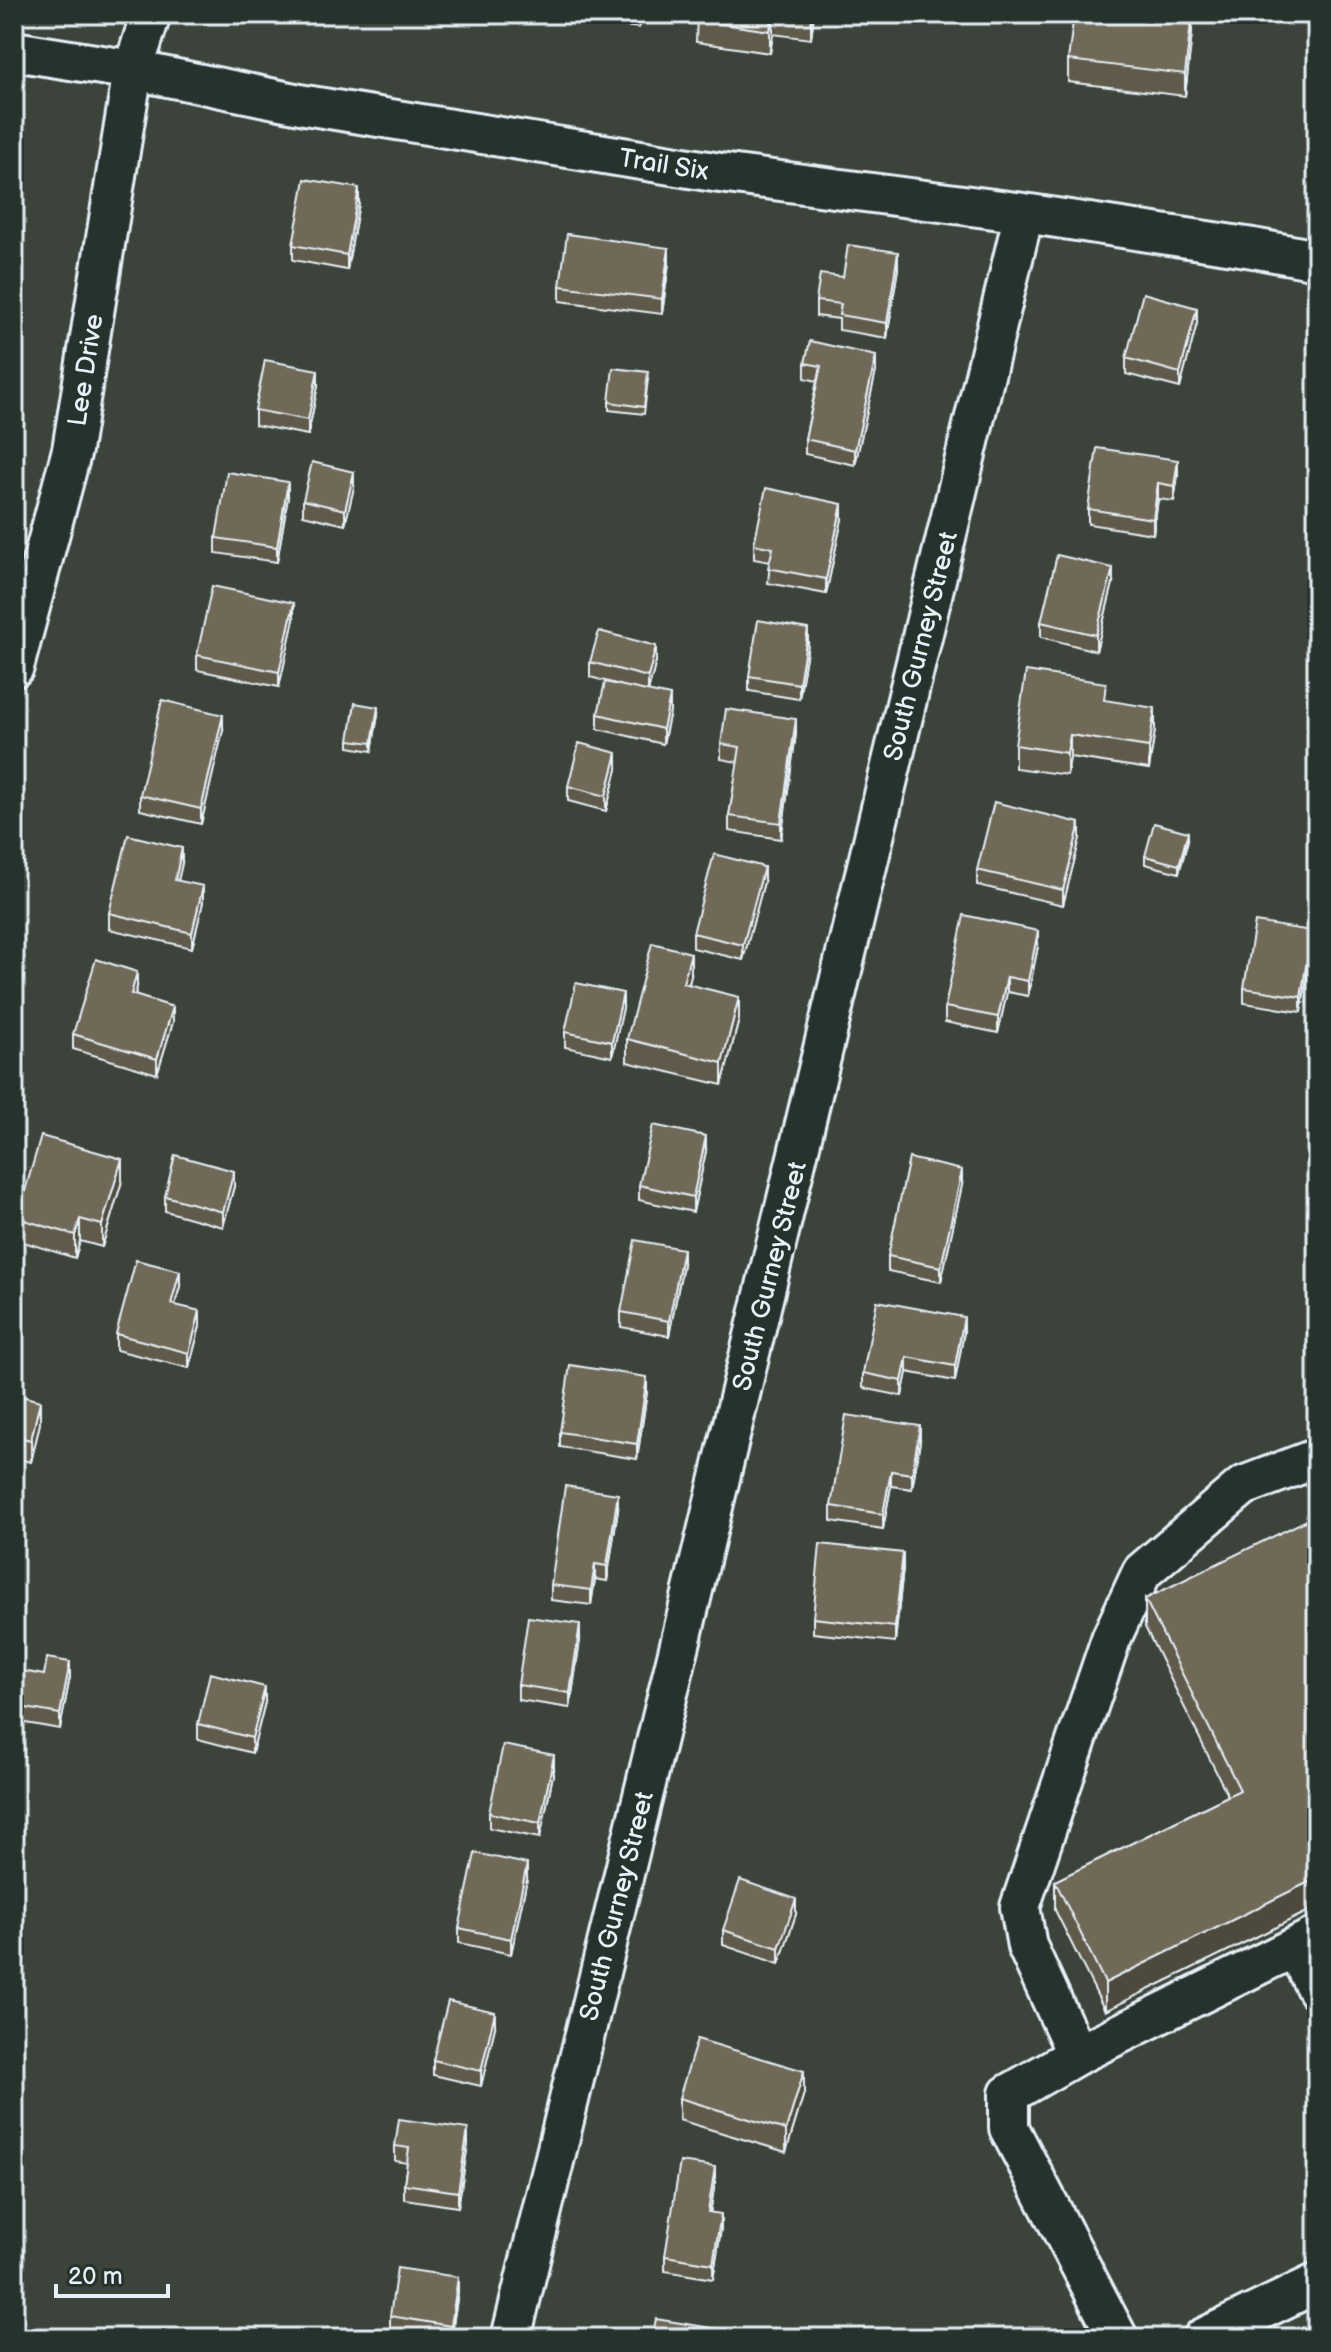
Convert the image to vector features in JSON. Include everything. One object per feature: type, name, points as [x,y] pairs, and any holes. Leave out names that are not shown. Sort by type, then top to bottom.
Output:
[{"type":"street","name":"Lee Drive","points":[[14,667],[72,450],[133,70],[151,14]]},
{"type":"street","name":"Trail Six","points":[[14,51],[133,70],[305,105],[704,170],[1024,213],[1317,260]]},
{"type":"street","name":"South Gurney Street","points":[[511,2338],[1024,213]]},
{"type":"street","points":[[1077,2055],[1027,1946],[1020,1907],[1111,1639],[1142,1572],[1243,1486],[1317,1458]]},
{"type":"street","points":[[1118,2338],[1009,2128],[1009,2094],[1077,2055],[1306,1941],[1317,1990]]},
{"type":"street","points":[[1203,2338],[1317,2283]]},
{"type":"building","points":[[697,14],[772,14],[770,31],[696,20]]},
{"type":"building","points":[[1074,14],[1192,14],[1185,74],[1068,60]]},
{"type":"building","points":[[305,179],[359,188],[347,255],[293,245]]},
{"type":"building","points":[[567,234],[669,248],[662,299],[560,286]]},
{"type":"building","points":[[848,245],[898,252],[887,323],[839,315],[841,304],[816,301],[820,274],[843,277]]},
{"type":"building","points":[[1143,293],[1197,308],[1180,373],[1126,358]]},
{"type":"building","points":[[810,341],[876,356],[855,450],[805,439],[821,366],[805,363]]},
{"type":"building","points":[[265,360],[318,370],[308,420],[255,410]]},
{"type":"building","points":[[613,368],[648,372],[644,407],[609,402]]},
{"type":"building","points":[[1097,448],[1178,460],[1174,486],[1158,483],[1153,519],[1088,509]]},
{"type":"building","points":[[312,462],[354,472],[345,510],[303,500]]},
{"type":"building","points":[[227,472],[288,482],[277,547],[216,538]]},
{"type":"building","points":[[766,488],[842,504],[826,579],[768,568],[773,548],[754,544]]},
{"type":"building","points":[[1057,555],[1113,568],[1096,635],[1041,622]]},
{"type":"building","points":[[212,586],[294,603],[279,672],[197,655]]},
{"type":"building","points":[[758,620],[808,629],[799,684],[749,676]]},
{"type":"building","points":[[599,631],[656,646],[648,677],[590,662]]},
{"type":"building","points":[[1026,671],[1106,683],[1104,700],[1155,708],[1149,747],[1070,735],[1067,753],[1015,745]]},
{"type":"building","points":[[605,682],[670,696],[663,729],[598,714]]},
{"type":"building","points":[[162,700],[223,715],[201,809],[140,795]]},
{"type":"building","points":[[355,703],[378,707],[372,743],[349,740]]},
{"type":"building","points":[[726,709],[796,719],[781,823],[729,816],[740,747],[721,744]]},
{"type":"building","points":[[579,743],[617,753],[606,796],[568,786]]},
{"type":"building","points":[[994,802],[1080,823],[1063,890],[977,870]]},
{"type":"building","points":[[1154,823],[1188,832],[1179,865],[1145,856]]},
{"type":"building","points":[[128,835],[182,848],[175,880],[203,886],[192,933],[109,913]]},
{"type":"building","points":[[714,854],[764,867],[743,945],[693,933]]},
{"type":"building","points":[[964,915],[1038,931],[1028,981],[1007,977],[998,1017],[945,1007]]},
{"type":"building","points":[[1255,922],[1312,931],[1301,997],[1244,988]]},
{"type":"building","points":[[652,943],[691,953],[683,983],[739,997],[722,1063],[627,1039]]},
{"type":"building","points":[[96,959],[137,972],[131,994],[173,1007],[157,1059],[73,1034]]},
{"type":"building","points":[[576,983],[623,993],[612,1042],[565,1032]]},
{"type":"building","points":[[653,1125],[706,1136],[693,1197],[639,1185]]},
{"type":"building","points":[[41,1136],[122,1159],[102,1225],[80,1219],[75,1235],[17,1218]]},
{"type":"building","points":[[175,1155],[234,1171],[223,1212],[165,1196]]},
{"type":"building","points":[[909,1158],[962,1170],[941,1267],[888,1256]]},
{"type":"building","points":[[635,1240],[683,1249],[669,1321],[621,1312]]},
{"type":"building","points":[[136,1260],[180,1271],[171,1304],[200,1311],[189,1353],[116,1334]]},
{"type":"building","points":[[877,1301],[964,1317],[955,1366],[907,1357],[902,1381],[863,1373]]},
{"type":"building","points":[[570,1365],[647,1377],[637,1444],[560,1432]]},
{"type":"building","points":[[14,1394],[40,1401],[31,1440],[14,1436]]},
{"type":"building","points":[[846,1415],[920,1426],[912,1474],[891,1471],[883,1514],[831,1506]]},
{"type":"building","points":[[565,1486],[618,1494],[607,1566],[595,1564],[591,1590],[551,1585]]},
{"type":"building","points":[[1317,1515],[1317,1878],[1105,1983],[1055,1881],[1240,1790],[1145,1599]]},
{"type":"building","points":[[820,1544],[903,1553],[895,1627],[813,1618]]},
{"type":"building","points":[[528,1617],[580,1624],[570,1693],[518,1685]]},
{"type":"building","points":[[47,1658],[70,1662],[60,1714],[14,1706],[17,1670],[44,1675]]},
{"type":"building","points":[[210,1673],[265,1687],[252,1738],[198,1724]]},
{"type":"building","points":[[503,1745],[554,1755],[540,1823],[489,1813]]},
{"type":"building","points":[[475,1853],[527,1864],[511,1939],[459,1928]]},
{"type":"building","points":[[740,1880],[796,1899],[779,1948],[723,1930]]},
{"type":"building","points":[[448,2001],[495,2012],[481,2071],[433,2060]]},
{"type":"building","points":[[697,2039],[804,2071],[786,2130],[679,2098]]},
{"type":"building","points":[[399,2119],[468,2129],[458,2192],[404,2184],[409,2148],[395,2146]]},
{"type":"building","points":[[680,2162],[715,2167],[708,2212],[721,2214],[713,2264],[665,2256]]},
{"type":"building","points":[[397,2268],[458,2277],[451,2326],[390,2316]]},
{"type":"building","points":[[656,2319],[755,2335],[755,2338],[652,2338]]}]
